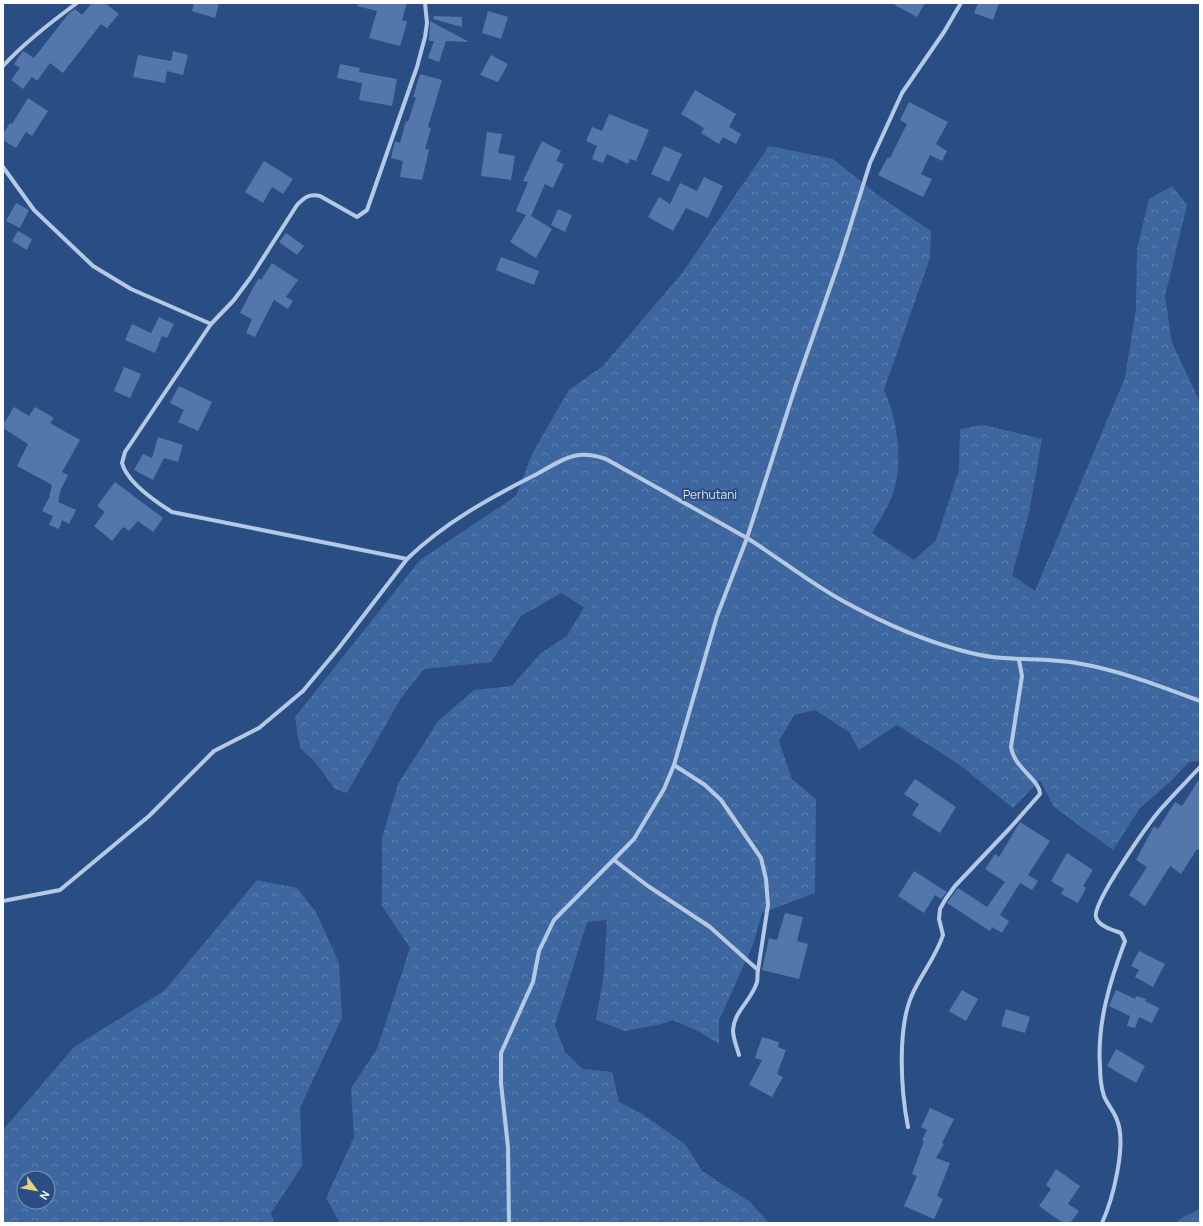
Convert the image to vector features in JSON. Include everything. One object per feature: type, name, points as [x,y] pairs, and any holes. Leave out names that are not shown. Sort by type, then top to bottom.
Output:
[{"type":"street","points":[[3,66],[17,51],[77,3]]},
{"type":"street","points":[[407,559],[172,512],[157,503],[127,474],[122,463],[125,452],[211,324],[234,300],[251,277],[297,205],[305,197],[310,195],[320,196],[351,215],[357,216],[368,210],[426,37],[427,22],[425,3]]},
{"type":"street","points":[[509,1223],[508,1147],[501,1083],[501,1053],[533,982],[539,951],[554,920],[634,839],[652,812],[674,765],[717,616],[747,538],[795,388],[840,259],[870,163],[902,93],[944,32],[961,3]]},
{"type":"street","points":[[3,167],[34,210],[93,266],[131,289],[211,324]]},
{"type":"street","points":[[3,901],[60,890],[148,816],[214,751],[258,728],[304,691],[407,559],[445,527],[474,508],[560,462],[578,455],[593,455],[606,459],[747,538],[842,600],[891,626],[971,653],[1020,660],[1076,663],[1160,686],[1200,701]]},
{"type":"street","points":[[908,1127],[902,1078],[906,1015],[912,993],[943,936],[939,919],[940,909],[955,886],[1015,823],[1040,794],[1037,785],[1023,771],[1012,756],[1011,747],[1022,676],[1020,660]]},
{"type":"street","points":[[674,765],[705,785],[721,800],[760,858],[766,879],[768,905],[757,982],[743,1005],[735,1023],[734,1037],[739,1055]]},
{"type":"street","points":[[1102,1223],[1112,1193],[1121,1140],[1117,1119],[1104,1096],[1100,1067],[1100,1041],[1103,1008],[1125,941],[1121,933],[1103,925],[1097,920],[1096,910],[1101,898],[1138,839],[1160,811],[1200,767]]},
{"type":"street","points":[[614,860],[648,886],[710,927],[758,970]]},
{"type":"green space","name":"Perhutani","points":[[769,146],[833,159],[879,196],[931,231],[930,258],[884,390],[889,402],[896,430],[898,445],[897,474],[895,488],[890,501],[872,533],[914,560],[936,540],[959,470],[960,429],[984,425],[1042,439],[1029,513],[1012,575],[1035,591],[1125,378],[1136,309],[1137,249],[1149,199],[1172,186],[1187,205],[1165,296],[1172,343],[1198,398],[1200,407],[1200,761],[1189,762],[1171,781],[1140,808],[1113,850],[1054,807],[1040,780],[1013,808],[957,763],[897,725],[859,750],[849,732],[815,710],[794,715],[779,741],[792,779],[816,799],[815,893],[762,913],[753,945],[719,1020],[719,1044],[698,1031],[673,1020],[662,1024],[625,1031],[596,1020],[604,973],[607,920],[587,922],[555,1025],[565,1052],[583,1069],[612,1072],[619,1102],[642,1114],[685,1144],[702,1171],[750,1202],[769,1223],[340,1223],[326,1198],[354,1137],[351,1088],[377,1049],[410,948],[382,906],[382,838],[398,784],[438,721],[474,690],[512,686],[540,654],[567,636],[584,607],[561,593],[521,616],[491,662],[424,669],[401,698],[347,793],[335,789],[315,762],[300,748],[295,717],[420,560],[516,496],[532,454],[569,390],[603,366],[683,272]]},
{"type":"green space","points":[[257,880],[297,888],[316,912],[339,963],[342,1018],[300,1108],[302,1166],[271,1213],[274,1223],[3,1223],[3,1130],[74,1047],[164,991]]},
{"type":"green space","points":[[1200,1209],[1200,1223],[1176,1223],[1180,1219]]},
{"type":"building","points":[[92,3],[105,3],[119,14],[107,28],[101,24],[63,73],[50,63],[37,81],[32,77],[23,89],[11,80],[20,68],[14,64],[23,51],[34,58],[69,13],[75,9],[82,15]]},
{"type":"building","points":[[194,3],[219,3],[215,18],[192,11]]},
{"type":"building","points":[[357,3],[407,3],[402,20],[407,22],[400,46],[369,38],[377,11],[357,6]]},
{"type":"building","points":[[891,3],[925,3],[917,17]]},
{"type":"building","points":[[978,3],[999,3],[993,20],[974,13]]},
{"type":"building","points":[[488,11],[508,17],[501,39],[482,33]]},
{"type":"building","points":[[434,16],[462,17],[462,27],[433,19]]},
{"type":"building","points":[[430,21],[469,42],[446,41],[439,62],[428,58],[434,41],[429,41]]},
{"type":"building","points":[[173,51],[188,55],[183,75],[167,71],[165,83],[133,77],[138,55],[171,61]]},
{"type":"building","points":[[491,55],[508,64],[498,82],[480,75]]},
{"type":"building","points":[[340,64],[360,68],[359,72],[397,79],[392,106],[359,100],[362,83],[337,78]]},
{"type":"building","points":[[420,74],[442,80],[428,127],[431,128],[425,149],[429,150],[422,180],[400,177],[403,161],[391,158],[395,141],[400,143],[406,121],[408,122],[416,97],[413,97]]},
{"type":"building","points":[[695,90],[736,114],[729,127],[741,134],[736,144],[723,137],[719,144],[701,133],[704,128],[681,114]]},
{"type":"building","points":[[28,98],[48,111],[32,136],[26,132],[16,148],[3,140],[3,134],[10,123],[12,124]]},
{"type":"building","points":[[909,102],[948,122],[936,144],[947,151],[942,161],[930,155],[921,174],[932,179],[923,197],[878,175],[888,157],[890,158],[907,124],[900,120]]},
{"type":"building","points":[[609,114],[649,130],[636,161],[630,159],[628,164],[607,154],[603,163],[592,159],[597,146],[586,141],[592,127],[602,131]]},
{"type":"building","points":[[487,132],[502,134],[498,153],[515,156],[511,180],[481,176]]},
{"type":"building","points":[[542,141],[561,151],[556,161],[564,164],[553,188],[545,184],[531,216],[552,229],[536,258],[510,242],[526,215],[516,211],[528,182],[523,181]]},
{"type":"building","points":[[664,146],[682,154],[669,182],[651,174]]},
{"type":"building","points":[[264,161],[293,179],[283,194],[272,187],[263,203],[245,192]]},
{"type":"building","points":[[704,177],[723,186],[708,218],[686,208],[673,231],[648,217],[659,197],[670,204],[680,183],[697,191]]},
{"type":"building","points":[[16,203],[29,210],[20,228],[6,221]]},
{"type":"building","points":[[558,209],[572,215],[565,232],[551,225]]},
{"type":"building","points":[[18,231],[32,239],[27,250],[12,241]]},
{"type":"building","points":[[286,233],[304,246],[297,255],[279,242]]},
{"type":"building","points":[[501,257],[539,271],[534,285],[496,270]]},
{"type":"building","points":[[272,263],[298,280],[286,297],[293,301],[288,309],[274,300],[255,337],[246,333],[252,319],[240,313],[259,278],[261,280]]},
{"type":"building","points":[[159,317],[174,324],[167,338],[162,336],[155,353],[125,340],[132,324],[151,333]]},
{"type":"building","points":[[124,367],[141,374],[130,398],[114,391]]},
{"type":"building","points":[[179,386],[212,402],[198,431],[178,422],[184,410],[170,403]]},
{"type":"building","points":[[14,407],[29,416],[35,407],[54,418],[50,423],[80,440],[62,472],[68,475],[61,489],[58,502],[76,510],[69,524],[62,520],[59,529],[49,525],[53,516],[42,511],[49,498],[52,485],[17,466],[28,444],[3,428],[3,425]]},
{"type":"building","points":[[158,437],[183,445],[178,462],[164,458],[153,480],[134,470],[143,454],[152,458]]},
{"type":"building","points":[[115,482],[163,518],[153,532],[138,521],[129,531],[123,527],[112,541],[94,526],[105,512],[97,506]]},
{"type":"building","points":[[1200,778],[1200,851],[1197,849],[1181,874],[1170,866],[1145,906],[1129,895],[1147,867],[1136,860],[1154,826],[1158,829],[1175,802],[1182,806]]},
{"type":"building","points":[[915,779],[956,807],[940,833],[912,815],[919,804],[904,794]]},
{"type":"building","points":[[1020,822],[1050,841],[1028,875],[1038,881],[1032,890],[1020,883],[1000,915],[1009,921],[1002,933],[992,927],[990,931],[947,903],[958,888],[987,907],[1005,882],[985,869],[995,854],[999,857]]},
{"type":"building","points":[[1067,853],[1093,870],[1083,886],[1086,888],[1078,903],[1061,894],[1064,889],[1051,881]]},
{"type":"building","points":[[914,871],[947,892],[941,899],[935,895],[924,913],[898,896]]},
{"type":"building","points":[[785,913],[803,917],[797,941],[808,944],[799,979],[762,970],[769,938],[777,940]]},
{"type":"building","points":[[1139,951],[1165,964],[1153,987],[1135,977],[1139,970],[1131,966]]},
{"type":"building","points":[[962,990],[978,999],[966,1021],[949,1011]]},
{"type":"building","points":[[1116,990],[1135,999],[1136,996],[1146,999],[1145,1001],[1159,1008],[1152,1023],[1139,1017],[1135,1028],[1127,1026],[1130,1016],[1109,1006]]},
{"type":"building","points":[[1006,1009],[1030,1017],[1025,1033],[1001,1026]]},
{"type":"building","points":[[762,1037],[779,1042],[778,1047],[786,1050],[777,1074],[783,1077],[772,1097],[749,1085],[762,1060],[755,1058]]},
{"type":"building","points":[[1116,1049],[1145,1066],[1136,1083],[1107,1066]]},
{"type":"building","points":[[930,1108],[954,1119],[942,1143],[944,1144],[936,1158],[950,1163],[937,1196],[943,1199],[934,1219],[904,1206],[917,1176],[912,1174],[924,1141],[922,1140],[927,1130],[921,1127]]},
{"type":"building","points":[[1056,1169],[1080,1186],[1068,1204],[1079,1211],[1070,1223],[1063,1223],[1039,1206],[1051,1189],[1046,1185]]}]
